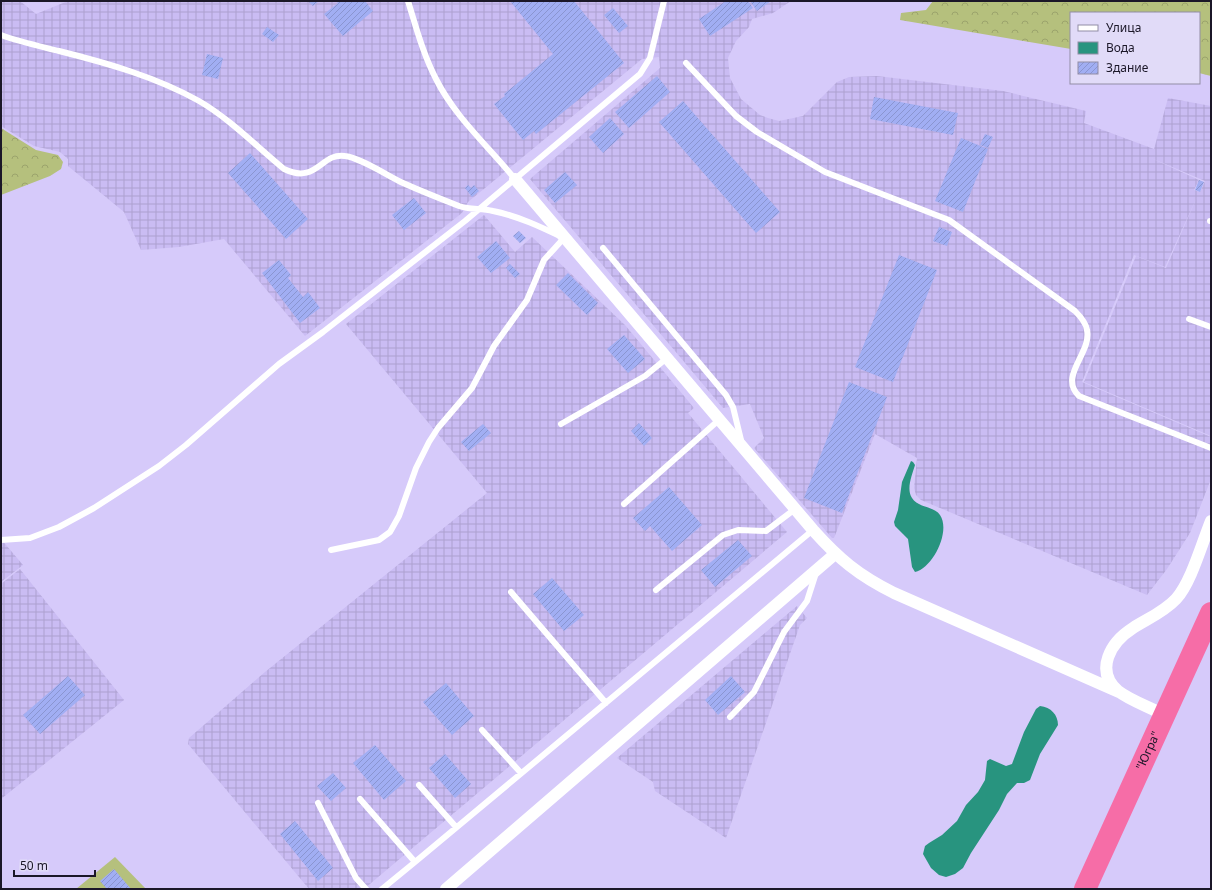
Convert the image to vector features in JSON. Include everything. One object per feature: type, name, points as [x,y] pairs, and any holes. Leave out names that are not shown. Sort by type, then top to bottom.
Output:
[{"type":"highway","name":"\"Югра\"","points":[[1085,889],[1211,613]]},
{"type":"street","points":[[515,178],[564,238],[835,554],[862,576],[894,593],[1119,692],[1164,715]]},
{"type":"street","points":[[1119,692],[1110,683],[1107,673],[1108,655],[1121,637],[1166,608],[1182,591],[1211,521]]},
{"type":"street","points":[[446,889],[835,554]]},
{"type":"lane","points":[[408,1],[435,78],[466,123],[515,178]]},
{"type":"lane","points":[[1,540],[30,538],[59,527],[94,508],[159,466],[186,445],[279,364],[375,292],[479,208],[645,69],[650,58],[664,1]]},
{"type":"lane","points":[[1,35],[25,44],[59,51],[126,70],[171,88],[213,110],[284,169],[294,174],[310,172],[333,158],[346,156],[403,183],[459,206],[468,209],[479,208],[524,219],[564,238],[544,260],[527,300],[494,346],[472,388],[438,428],[416,468],[399,516],[390,532],[379,540],[331,550]]},
{"type":"lane","points":[[686,63],[736,116],[757,132],[825,172],[849,183],[932,212],[958,225],[1075,311],[1082,319],[1088,330],[1087,341],[1072,376],[1071,384],[1074,391],[1079,396],[1211,448]]},
{"type":"lane","points":[[603,248],[726,395],[732,407],[742,446]]},
{"type":"lane","points":[[1189,319],[1211,327]]},
{"type":"lane","points":[[561,424],[645,376],[667,358]]},
{"type":"lane","points":[[624,504],[720,420]]},
{"type":"lane","points":[[656,590],[723,535],[738,530],[766,531],[796,509]]},
{"type":"lane","points":[[382,889],[813,530]]},
{"type":"lane","points":[[730,717],[754,692],[784,632],[807,601],[817,569]]},
{"type":"lane","points":[[511,592],[606,703]]},
{"type":"lane","points":[[482,730],[521,774]]},
{"type":"lane","points":[[418,786],[456,828]]},
{"type":"lane","points":[[360,799],[415,862]]},
{"type":"lane","points":[[318,803],[356,878],[366,889]]},
{"type":"shaded area","points":[[1,1],[20,1],[36,14],[68,1],[791,1],[773,13],[752,19],[749,27],[736,41],[728,58],[730,78],[741,99],[760,115],[779,121],[803,116],[837,82],[849,77],[877,76],[1003,91],[1086,111],[1084,123],[1154,149],[1168,98],[1211,106],[1211,436],[1084,382],[1136,256],[1166,268],[1197,197],[1165,267],[1134,255],[1082,382],[1211,437],[1211,479],[1190,533],[1167,569],[1147,595],[921,500],[916,495],[914,488],[917,458],[875,434],[834,538],[832,538],[754,448],[764,438],[750,404],[723,408],[530,179],[660,68],[659,57],[642,59],[468,202],[462,213],[305,336],[224,239],[179,247],[141,250],[124,212],[68,166],[68,159],[60,152],[34,146],[1,126]],"holes":[[[1151,158],[1205,181],[1200,192],[1194,190],[1199,180]]]},
{"type":"shaded area","points":[[484,215],[515,252],[532,237],[625,325],[694,408],[688,413],[787,532],[364,889],[309,889],[188,744],[189,738],[265,672],[487,493],[346,324]]},
{"type":"shaded area","points":[[1,539],[23,565],[1,582]]},
{"type":"shaded area","points":[[20,569],[124,700],[1,799],[1,584]]},
{"type":"shaded area","points":[[797,606],[807,618],[800,625],[726,838],[655,791],[653,782],[617,758]]},
{"type":"green space","points":[[933,1],[1211,1],[1211,76],[1200,73],[1200,12],[1070,12],[1070,49],[900,20],[901,13],[926,10]]},
{"type":"green space","points":[[1,128],[36,150],[58,155],[63,162],[61,169],[50,176],[1,195]]},
{"type":"green space","points":[[115,857],[146,889],[76,889]]},
{"type":"water","points":[[911,461],[915,465],[910,482],[910,494],[912,498],[918,504],[937,512],[943,522],[942,539],[934,556],[928,564],[915,572],[912,567],[908,539],[895,526],[894,522],[898,510],[902,482]]},
{"type":"water","points":[[1040,706],[1053,712],[1057,718],[1058,725],[1040,754],[1030,780],[1024,783],[1017,783],[1007,794],[999,810],[963,868],[955,874],[946,877],[939,875],[931,868],[923,854],[925,846],[942,835],[957,821],[966,805],[978,792],[985,780],[987,761],[990,759],[1006,766],[1012,764],[1024,732],[1036,709]]},
{"type":"building","points":[[308,1],[319,1],[313,6]]},
{"type":"building","points":[[336,1],[365,1],[373,11],[343,36],[324,14],[338,3]]},
{"type":"building","points":[[510,1],[574,1],[624,63],[536,134],[534,131],[523,140],[494,104],[553,54]]},
{"type":"building","points":[[726,1],[748,1],[753,8],[710,36],[699,19]]},
{"type":"building","points":[[750,1],[771,1],[757,11]]},
{"type":"building","points":[[613,8],[628,26],[619,33],[604,15]]},
{"type":"building","points":[[267,27],[279,35],[273,42],[262,34]]},
{"type":"building","points":[[207,54],[223,58],[218,79],[202,75]]},
{"type":"building","points":[[657,76],[670,92],[629,128],[615,112]]},
{"type":"building","points":[[874,97],[958,113],[953,135],[870,119]]},
{"type":"building","points":[[683,101],[780,212],[756,233],[659,122]]},
{"type":"building","points":[[610,118],[624,134],[603,153],[589,137]]},
{"type":"building","points":[[985,134],[993,137],[988,148],[980,145]]},
{"type":"building","points":[[961,138],[988,149],[963,212],[935,201]]},
{"type":"building","points":[[250,153],[308,219],[286,239],[228,173]]},
{"type":"building","points":[[565,172],[577,185],[555,203],[544,190]]},
{"type":"building","points":[[1199,180],[1204,182],[1200,192],[1195,190]]},
{"type":"building","points":[[468,185],[471,188],[474,185],[479,191],[472,197],[465,188]]},
{"type":"building","points":[[414,198],[426,213],[404,230],[392,215]]},
{"type":"building","points":[[939,227],[952,232],[947,246],[933,241]]},
{"type":"building","points":[[519,231],[526,238],[520,243],[513,236]]},
{"type":"building","points":[[496,241],[510,258],[491,273],[477,257]]},
{"type":"building","points":[[899,255],[937,270],[893,382],[855,367]]},
{"type":"building","points":[[279,260],[291,275],[288,278],[303,297],[308,292],[320,308],[300,323],[262,273]]},
{"type":"building","points":[[510,264],[520,274],[515,278],[506,268]]},
{"type":"building","points":[[568,273],[598,303],[587,315],[556,285]]},
{"type":"building","points":[[624,335],[645,359],[628,373],[607,349]]},
{"type":"building","points":[[849,382],[887,397],[842,513],[804,498]]},
{"type":"building","points":[[639,423],[652,438],[644,446],[631,431]]},
{"type":"building","points":[[483,424],[491,433],[469,451],[461,442]]},
{"type":"building","points":[[669,487],[702,525],[672,551],[650,526],[645,531],[633,518]]},
{"type":"building","points":[[738,540],[752,556],[715,587],[701,570]]},
{"type":"building","points":[[552,578],[584,615],[564,631],[533,594]]},
{"type":"building","points":[[68,676],[85,695],[40,734],[23,715]]},
{"type":"building","points":[[731,676],[745,692],[718,715],[705,700]]},
{"type":"building","points":[[446,683],[474,716],[452,735],[423,702]]},
{"type":"building","points":[[375,745],[406,781],[384,800],[353,763]]},
{"type":"building","points":[[445,754],[471,784],[455,798],[429,768]]},
{"type":"building","points":[[333,773],[346,788],[331,801],[317,786]]},
{"type":"building","points":[[295,821],[333,868],[318,881],[280,834]]},
{"type":"building","points":[[114,869],[131,889],[107,889],[100,881]]}]
